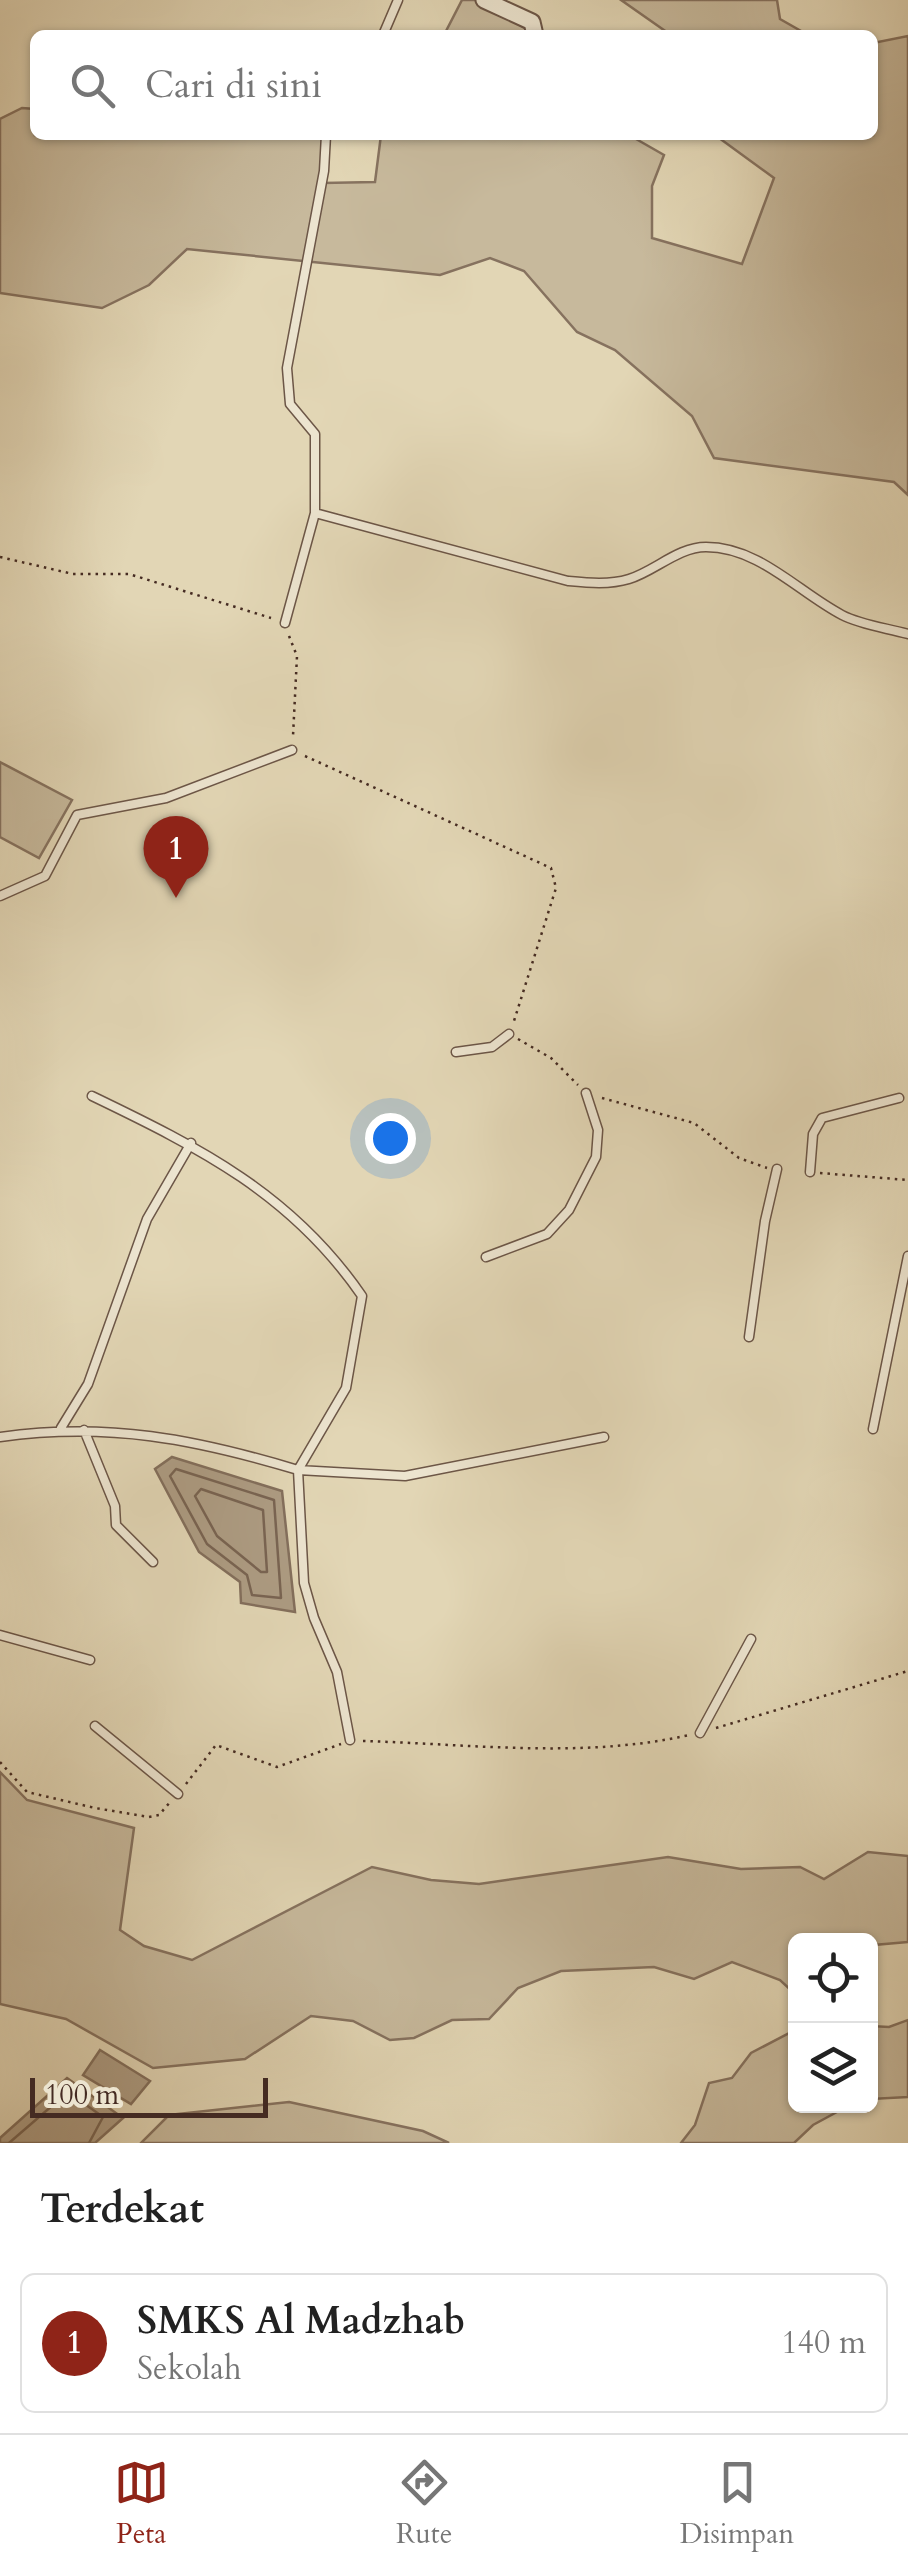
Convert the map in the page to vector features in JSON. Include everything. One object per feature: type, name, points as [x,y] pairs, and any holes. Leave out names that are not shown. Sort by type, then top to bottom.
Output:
[{"type":"street","points":[[484,0],[532,22],[534,30]]},
{"type":"lane","points":[[385,30],[398,0]]},
{"type":"lane","points":[[285,623],[314,512],[314,434],[290,404],[286,368],[308,268],[325,140]]},
{"type":"lane","points":[[314,512],[568,581],[603,584],[632,578],[682,552],[704,546],[734,551],[796,582],[843,616],[908,634]]},
{"type":"lane","points":[[0,896],[45,876],[77,815],[166,798],[292,750]]},
{"type":"lane","points":[[456,1052],[492,1048],[510,1034]]},
{"type":"lane","points":[[486,1257],[546,1234],[569,1210],[596,1157],[598,1130],[586,1094]]},
{"type":"lane","points":[[92,1096],[191,1144],[253,1181],[334,1255],[362,1296],[346,1388],[298,1470],[304,1583],[337,1672],[350,1740]]},
{"type":"lane","points":[[810,1172],[813,1134],[822,1118],[900,1098]]},
{"type":"lane","points":[[62,1428],[88,1384],[147,1219],[191,1144]]},
{"type":"lane","points":[[749,1338],[764,1220],[777,1169]]},
{"type":"lane","points":[[872,1429],[908,1256]]},
{"type":"lane","points":[[0,1438],[62,1428],[84,1430],[218,1446],[298,1470],[405,1476],[604,1436]]},
{"type":"lane","points":[[84,1430],[116,1506],[116,1525],[153,1562]]},
{"type":"lane","points":[[0,1635],[90,1660]]},
{"type":"lane","points":[[700,1733],[751,1640]]},
{"type":"lane","points":[[95,1726],[178,1794]]},
{"type":"path","points":[[0,557],[74,574],[130,574],[285,623],[297,656],[292,750],[551,868],[556,888],[510,1034],[551,1058],[586,1094],[694,1122],[740,1158],[777,1169]]},
{"type":"path","points":[[810,1172],[908,1180]]},
{"type":"path","points":[[0,1762],[27,1792],[149,1817],[158,1815],[178,1794],[216,1746],[277,1767],[350,1740],[564,1748],[656,1743],[908,1671]]},
{"type":"shaded area","points":[[462,0],[476,0],[528,30],[447,30]]},
{"type":"shaded area","points":[[621,0],[777,0],[780,19],[799,30],[664,30]]},
{"type":"shaded area","points":[[908,36],[908,495],[894,482],[714,458],[692,416],[615,350],[577,332],[524,271],[490,258],[440,275],[187,249],[149,285],[102,308],[0,293],[0,119],[22,108],[30,109],[30,140],[322,140],[323,183],[375,182],[380,140],[638,140],[664,155],[652,186],[652,238],[742,264],[774,178],[722,140],[878,140],[878,42]]},
{"type":"shaded area","points":[[0,762],[72,800],[39,858],[0,837]]},
{"type":"shaded area","points":[[0,1772],[27,1800],[134,1828],[120,1930],[144,1946],[192,1960],[372,1867],[431,1880],[479,1884],[668,1857],[741,1869],[800,1867],[824,1879],[868,1852],[908,1856],[908,1942],[878,1945],[878,1933],[788,1933],[788,1987],[780,1980],[732,1962],[694,1979],[654,1967],[561,1971],[518,1988],[489,2019],[452,2020],[414,2038],[390,2040],[353,2021],[311,2016],[245,2059],[153,2068],[66,2019],[0,2004]]},
{"type":"shaded area","points":[[908,2020],[908,2097],[878,2099],[878,2026]]},
{"type":"shaded area","points":[[788,2034],[788,2113],[835,2113],[813,2125],[794,2143],[681,2143],[695,2125],[709,2083],[732,2078],[751,2053]]},
{"type":"shaded area","points":[[289,2102],[423,2131],[449,2143],[141,2143],[169,2115]]},
{"type":"water","points":[[172,1457],[282,1491],[295,1612],[241,1603],[240,1582],[199,1552],[155,1469]]},
{"type":"water","points":[[100,2050],[150,2081],[131,2104],[83,2075]]},
{"type":"water","points":[[67,2078],[123,2118],[95,2143],[0,2143],[0,2138]]},
{"type":"place","name":"SMKS Al Madzhab","points":[[176,898]]}]
